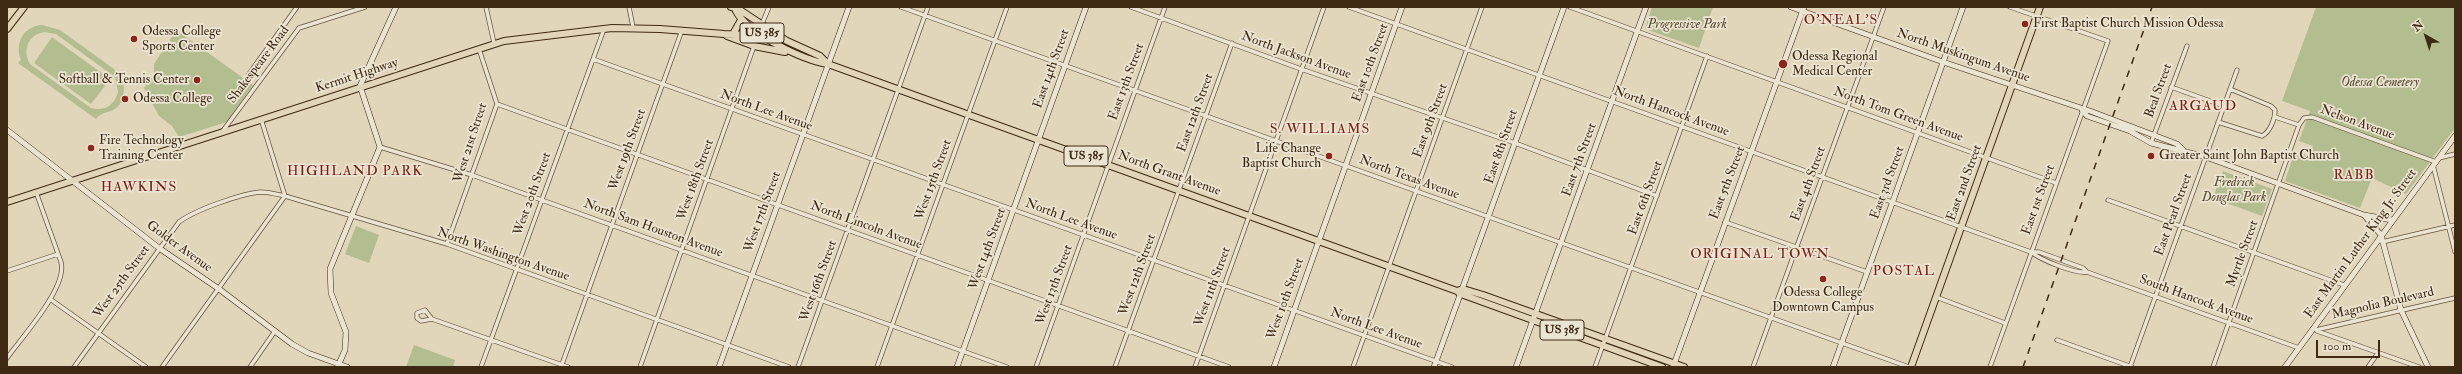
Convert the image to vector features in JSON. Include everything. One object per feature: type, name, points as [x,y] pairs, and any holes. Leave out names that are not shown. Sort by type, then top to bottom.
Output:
[{"type":"main road","points":[[7,29],[24,7]]},
{"type":"main road","name":"US 385","points":[[731,7],[736,11],[741,20],[791,53]]},
{"type":"main road","name":"East 2nd Street","points":[[1910,367],[2040,7]]},
{"type":"main road","name":"US 385","points":[[736,11],[740,10],[778,35]]},
{"type":"main road","points":[[733,34],[741,20]]},
{"type":"main road","name":"Kermit Highway","points":[[7,202],[494,43],[604,28],[778,35]]},
{"type":"main road","name":"Kermit Highway","points":[[724,34],[754,46],[791,53]]},
{"type":"main road","name":"North Grant Avenue","points":[[778,35],[820,56],[828,64]]},
{"type":"main road","name":"North Grant Avenue","points":[[791,53],[812,61],[828,64],[1039,139],[1460,291],[1605,339],[1673,365],[1684,367]]},
{"type":"main road","name":"North Grant Avenue","points":[[1534,316],[1602,346],[1662,367]]},
{"type":"street","points":[[249,74],[297,7]]},
{"type":"street","name":"Shakespeare Road","points":[[222,132],[299,28],[365,7]]},
{"type":"street","points":[[338,366],[345,350],[346,332],[331,293],[329,277],[332,262],[350,216],[380,147],[360,86],[396,7]]},
{"type":"street","points":[[486,7],[494,43]]},
{"type":"street","points":[[629,7],[633,28]]},
{"type":"street","points":[[762,24],[769,7]]},
{"type":"street","name":"West 17th Street","points":[[719,367],[849,7]]},
{"type":"street","name":"North Texas Avenue","points":[[901,7],[1910,367]]},
{"type":"street","name":"West 16th Street","points":[[798,367],[928,7]]},
{"type":"street","name":"West 15th Street","points":[[877,367],[1007,7]]},
{"type":"street","name":"East 14th Street","points":[[1039,139],[1086,7]]},
{"type":"street","name":"North Jackson Avenue","points":[[1131,7],[1442,119],[1516,143],[1587,171],[1657,196]]},
{"type":"street","name":"East 13th Street","points":[[1109,164],[1165,7]]},
{"type":"street","name":"West 11th Street","points":[[1195,367],[1324,7]]},
{"type":"street","name":"North Hancock Avenue","points":[[1349,7],[2031,252]]},
{"type":"street","name":"East 10th Street","points":[[1319,239],[1402,7]]},
{"type":"street","name":"East 9th Street","points":[[1352,367],[1482,7]]},
{"type":"street","name":"East 8th Street","points":[[1435,364],[1460,291],[1489,217],[1564,7]]},
{"type":"street","points":[[1570,7],[1707,56]]},
{"type":"street","name":"East 7th Street","points":[[1516,367],[1646,7]]},
{"type":"street","name":"North Muskingum Avenue","points":[[1791,7],[1804,9],[1873,37],[2012,85],[2111,122]]},
{"type":"street","name":"East 4th Street","points":[[1753,367],[1884,7]]},
{"type":"street","name":"East 3rd Street","points":[[1833,367],[1963,7]]},
{"type":"street","points":[[2010,7],[2036,17]]},
{"type":"street","name":"East 5th Street","points":[[1673,365],[1804,9]]},
{"type":"street","name":"East 1st Street","points":[[1990,367],[2108,41],[2036,17]]},
{"type":"street","name":"West 20th Street","points":[[480,367],[604,28]]},
{"type":"street","name":"West 19th Street","points":[[562,366],[682,30]]},
{"type":"street","name":"East 12th Street","points":[[1179,189],[1232,43]]},
{"type":"street","name":"West 18th Street","points":[[640,367],[754,46]]},
{"type":"street","name":"Beal Street","points":[[2151,143],[2187,46]]},
{"type":"street","name":"West 21st Street","points":[[447,244],[496,104],[478,48]]},
{"type":"street","name":"North Tom Green Avenue","points":[[1707,56],[1918,133],[1986,156],[2056,183]]},
{"type":"street","name":"East 6th Street","points":[[1595,367],[1707,56]]},
{"type":"street","name":"North Lee Avenue","points":[[593,59],[942,186],[1364,336],[1435,364],[1452,367]]},
{"type":"street","name":"East Pearl Street","points":[[2131,367],[2237,70]]},
{"type":"street","points":[[2171,87],[2224,106]]},
{"type":"street","points":[[2218,122],[2262,136],[2266,133],[2275,117],[2275,110],[2271,106],[2230,89]]},
{"type":"street","name":"North Lincoln Avenue","points":[[496,104],[1229,367]]},
{"type":"street","points":[[2275,117],[2299,125]]},
{"type":"street","name":"Nelson Avenue","points":[[2299,125],[2304,118],[2312,117],[2436,162]]},
{"type":"street","points":[[162,367],[285,196],[260,119]]},
{"type":"street","points":[[2111,122],[2178,144],[2183,150]]},
{"type":"street","points":[[2111,122],[2151,143],[2206,157],[2364,215],[2392,220]]},
{"type":"street","name":"Myrtle Street","points":[[2213,367],[2299,125]]},
{"type":"street","name":"Golder Avenue","points":[[7,130],[74,180],[159,248],[219,289],[275,331],[308,353],[338,366],[347,367]]},
{"type":"street","name":"East Martin Luther King Jr. Street","points":[[2285,367],[2314,330],[2344,285],[2455,136]]},
{"type":"street","name":"West 14th Street","points":[[957,367],[1039,139]]},
{"type":"street","name":"North Sam Houston Avenue","points":[[380,147],[472,175],[1008,367]]},
{"type":"street","points":[[2455,154],[2436,162],[2455,252]]},
{"type":"street","name":"West 13th Street","points":[[1036,367],[1109,164]]},
{"type":"street","name":"West 12th Street","points":[[1115,367],[1179,189]]},
{"type":"street","points":[[8,356],[50,299],[62,274],[58,254],[36,192]]},
{"type":"street","name":"West 25th Street","points":[[74,367],[176,225],[197,212],[253,194],[269,192],[285,196]]},
{"type":"street","name":"North Washington Avenue","points":[[285,196],[447,244],[789,367]]},
{"type":"street","points":[[2108,200],[2344,285]]},
{"type":"street","points":[[2364,215],[2381,235],[2401,310],[2428,367]]},
{"type":"street","points":[[1725,222],[1867,272]]},
{"type":"street","points":[[2382,242],[2455,225]]},
{"type":"street","name":"West 10th Street","points":[[1274,367],[1319,239]]},
{"type":"street","name":"South Hancock Avenue","points":[[2031,252],[2037,257],[2060,266],[2082,273],[2087,272],[2299,348]]},
{"type":"street","points":[[7,271],[58,254]]},
{"type":"street","points":[[1935,297],[2005,323]]},
{"type":"street","name":"Magnolia Boulevard","points":[[2314,330],[2455,298]]},
{"type":"street","points":[[50,299],[146,367]]},
{"type":"street","points":[[432,319],[568,367]]},
{"type":"street","points":[[2314,330],[2419,367]]},
{"type":"street","points":[[250,367],[275,331]]},
{"type":"street","points":[[2058,340],[2131,367]]},
{"type":"street","points":[[2368,367],[2378,352]]},
{"type":"green space","name":"Progressive Park","points":[[1652,7],[1713,7],[1699,48],[1645,29]]},
{"type":"green space","name":"Odessa Cemetery","points":[[2316,7],[2455,7],[2455,128],[2406,194],[2372,178],[2360,208],[2285,181],[2295,151],[2309,156],[2313,146],[2299,141],[2310,111],[2282,101]]},
{"type":"green space","points":[[42,25],[60,30],[114,69],[122,78],[124,88],[123,97],[117,108],[100,115],[96,119],[18,63],[21,60],[19,48],[22,36],[30,28]],"holes":[[[44,32],[56,34],[115,77],[118,92],[117,97],[112,104],[100,109],[91,108],[30,64],[27,54],[30,40],[34,36]]]},
{"type":"green space","name":"Softball & Tennis Center","points":[[179,32],[253,85],[227,122],[179,137],[172,126],[159,116],[144,88],[154,74],[154,64],[173,35]]},
{"type":"green space","points":[[52,37],[110,79],[91,104],[34,63]]},
{"type":"green space","name":"Fredrick Douglas Park","points":[[2223,171],[2272,189],[2262,216],[2213,198]]},
{"type":"green space","points":[[356,226],[379,235],[369,263],[345,254]]},
{"type":"green space","points":[[414,345],[455,360],[453,367],[406,367]]},
{"type":"railway","points":[[2023,367],[2152,7]]},
{"type":"place","name":"First Baptist Church Mission Odessa","points":[[2025,24]]},
{"type":"place","name":"Odessa College Sports Center","points":[[134,39]]},
{"type":"place","name":"Odessa Regional Medical Center","points":[[1783,64]]},
{"type":"place","name":"Softball & Tennis Center","points":[[197,80]]},
{"type":"place","name":"Odessa College","points":[[125,99]]},
{"type":"place","name":"Fire Technology Training Center","points":[[91,148]]},
{"type":"place","name":"Life Change Baptist Church","points":[[1329,156]]},
{"type":"place","name":"Greater Saint John Baptist Church","points":[[2151,156]]},
{"type":"place","name":"Odessa College Downtown Campus","points":[[1823,279]]},
{"type":"district","name":"O'NEAL'S","points":[[1841,21]]},
{"type":"district","name":"ARGAUD","points":[[2203,107]]},
{"type":"district","name":"S. WILLIAMS","points":[[1320,130]]},
{"type":"district","name":"HIGHLAND PARK","points":[[355,172]]},
{"type":"district","name":"RABB","points":[[2354,176]]},
{"type":"district","name":"HAWKINS","points":[[139,188]]},
{"type":"district","name":"ORIGINAL TOWN","points":[[1760,255]]},
{"type":"district","name":"POSTAL","points":[[1904,272]]}]
